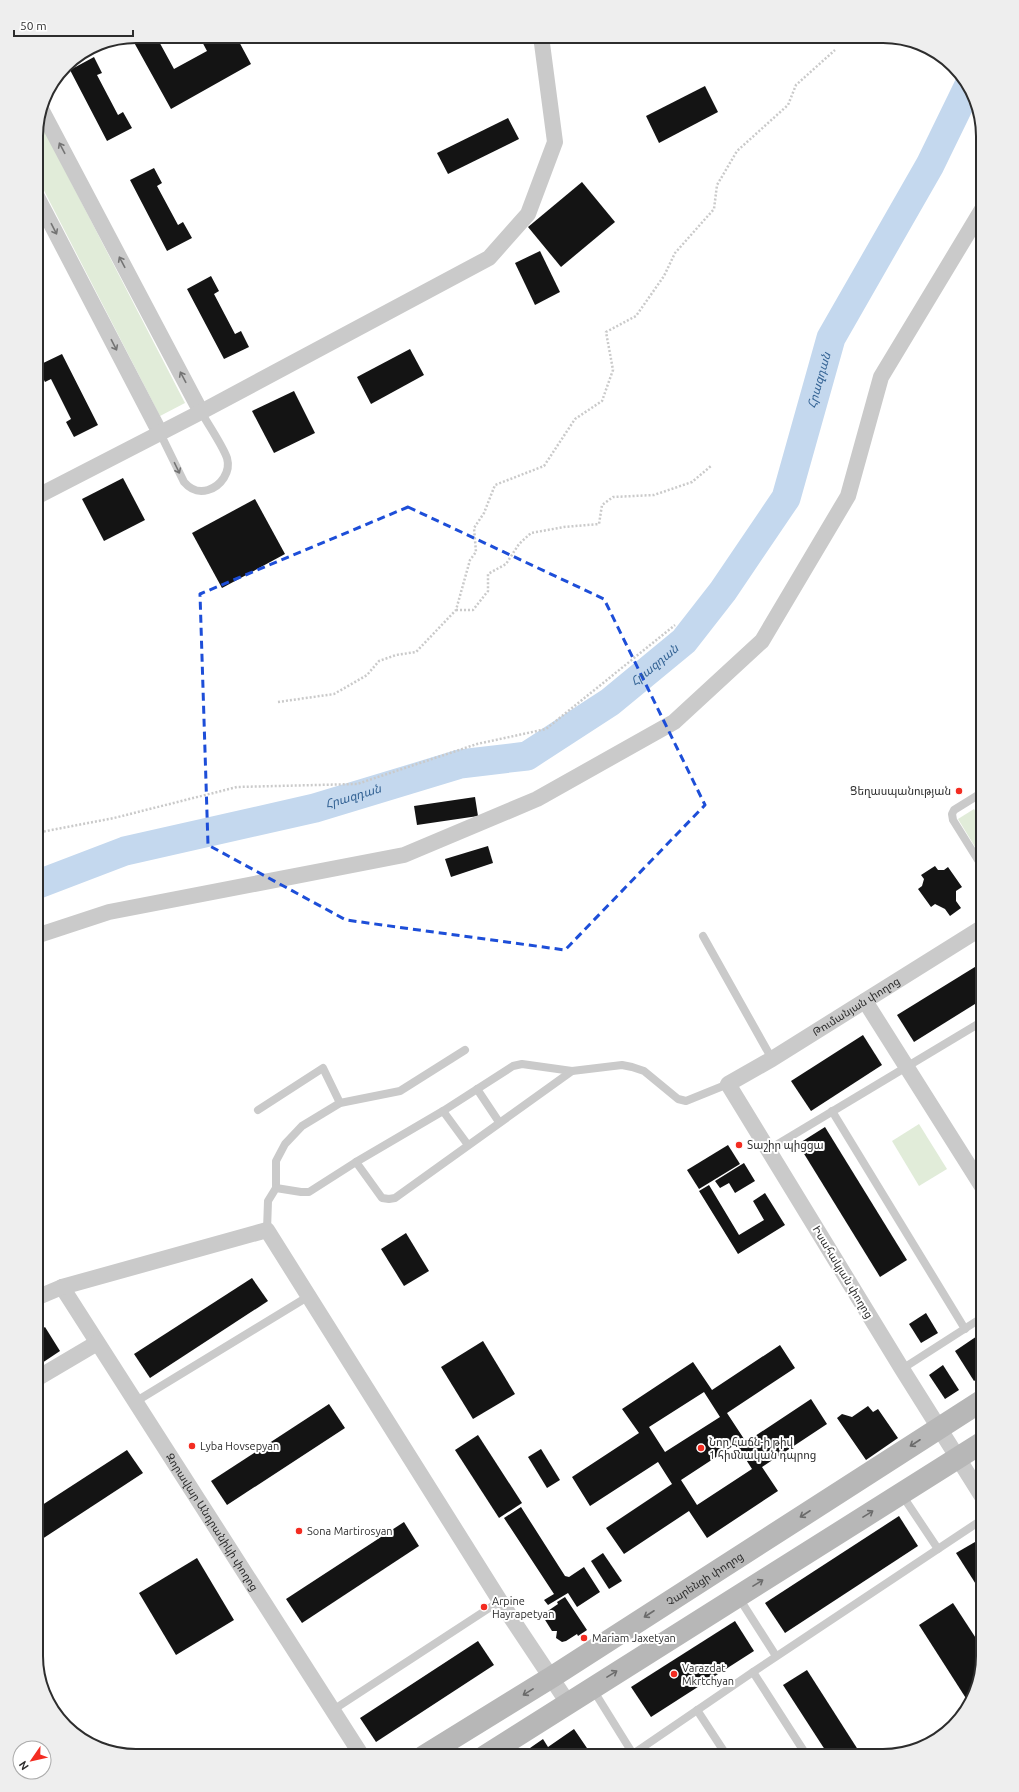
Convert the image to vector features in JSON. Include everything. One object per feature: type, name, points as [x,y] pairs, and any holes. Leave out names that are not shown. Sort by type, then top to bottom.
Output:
[{"type":"street","points":[[43,493],[201,412],[489,258],[528,214],[555,142],[542,43]]},
{"type":"street","points":[[45,117],[201,412]]},
{"type":"street","points":[[43,208],[160,433]]},
{"type":"street","points":[[43,934],[109,912],[404,855],[537,799],[674,722],[762,641],[848,496],[881,376],[976,220]]},
{"type":"street","name":"Թումանյան փողոց","points":[[728,1084],[772,1059],[976,931]]},
{"type":"street","points":[[865,1001],[976,1177]]},
{"type":"street","name":"Իսահակյան փողոց","points":[[728,1084],[902,1369],[976,1487]]},
{"type":"street","points":[[43,1295],[62,1287],[267,1230],[500,1601],[568,1703]]},
{"type":"street","name":"Զորավար Անդրանիկի փողոց","points":[[62,1287],[358,1749]]},
{"type":"street","points":[[43,1375],[98,1343]]},
{"type":"street","name":"Չարենցի փողոց","points":[[435,1749],[552,1677],[976,1404]]},
{"type":"street","points":[[496,1749],[592,1687],[976,1446]]},
{"type":"lane","points":[[160,433],[184,482],[188,486],[199,491],[216,487],[227,474],[227,459],[201,412]]},
{"type":"lane","points":[[976,797],[954,810],[952,814],[953,820],[976,857]]},
{"type":"lane","points":[[703,936],[772,1059]]},
{"type":"lane","points":[[768,1150],[976,1025]]},
{"type":"lane","points":[[267,1230],[268,1201],[276,1188],[276,1161],[285,1144],[302,1126],[340,1102],[400,1090],[464,1050]]},
{"type":"lane","points":[[276,1188],[309,1192],[356,1162],[443,1111],[513,1066],[522,1064],[572,1071],[622,1065],[632,1067],[644,1070],[678,1099],[686,1101],[728,1084]]},
{"type":"lane","points":[[258,1110],[323,1068],[340,1102]]},
{"type":"lane","points":[[356,1162],[382,1198],[395,1198],[468,1144],[572,1071]]},
{"type":"lane","points":[[477,1089],[499,1122]]},
{"type":"lane","points":[[443,1111],[468,1144]]},
{"type":"lane","points":[[832,1112],[965,1329]]},
{"type":"lane","points":[[136,1402],[309,1296]]},
{"type":"lane","points":[[902,1369],[976,1322]]},
{"type":"lane","points":[[901,1494],[938,1549]]},
{"type":"lane","points":[[640,1749],[776,1656],[976,1524]]},
{"type":"lane","points":[[738,1596],[776,1656]]},
{"type":"lane","points":[[333,1710],[500,1601]]},
{"type":"lane","points":[[753,1672],[802,1749]]},
{"type":"lane","points":[[592,1687],[598,1700],[627,1749]]},
{"type":"lane","points":[[697,1710],[722,1749]]},
{"type":"path","points":[[278,702],[334,694],[367,675],[379,661],[396,655],[416,652],[456,610],[470,560],[476,552],[474,528],[484,514],[494,485],[544,466],[575,419],[602,401],[613,370],[606,332],[636,316],[664,276],[675,253],[714,209],[717,185],[737,152],[788,105],[796,85],[835,50]]},
{"type":"path","points":[[456,610],[473,610],[488,591],[488,574],[506,564],[519,544],[531,533],[564,527],[599,524],[602,505],[613,497],[654,495],[692,482],[711,466]]},
{"type":"path","points":[[43,832],[114,818],[237,787],[357,784],[477,744],[546,729],[675,625]]},
{"type":"highlighted area","points":[[408,507],[604,599],[705,805],[565,950],[346,920],[208,845],[200,594]]},
{"type":"green space","points":[[43,128],[185,403],[160,416],[43,189]]},
{"type":"green space","points":[[974,809],[976,812],[976,849],[958,819]]},
{"type":"green space","points":[[919,1124],[947,1169],[919,1186],[892,1141]]},
{"type":"building","points":[[134,43],[160,43],[174,69],[207,51],[203,43],[240,43],[251,64],[171,109]]},
{"type":"building","points":[[94,57],[102,73],[97,75],[118,115],[123,112],[132,128],[107,141],[70,70]]},
{"type":"building","points":[[705,86],[718,112],[659,143],[646,116]]},
{"type":"building","points":[[508,118],[519,139],[448,174],[437,153]]},
{"type":"building","points":[[154,168],[162,183],[157,186],[178,225],[183,222],[192,238],[167,251],[130,180]]},
{"type":"building","points":[[582,182],[615,222],[561,267],[528,227]]},
{"type":"building","points":[[540,251],[560,292],[535,305],[515,263]]},
{"type":"building","points":[[211,276],[219,291],[214,294],[235,334],[241,331],[249,347],[224,359],[187,289]]},
{"type":"building","points":[[410,349],[424,375],[371,404],[357,377]]},
{"type":"building","points":[[62,354],[98,425],[74,437],[66,422],[71,419],[51,379],[45,382],[43,378],[43,363]]},
{"type":"building","points":[[294,391],[315,433],[274,453],[252,411]]},
{"type":"building","points":[[123,478],[145,520],[104,541],[82,499]]},
{"type":"building","points":[[255,499],[285,554],[222,588],[192,533]]},
{"type":"building","points":[[475,797],[478,816],[417,825],[414,806]]},
{"type":"building","points":[[488,846],[493,863],[451,877],[445,859]]},
{"type":"building","points":[[935,866],[938,870],[944,870],[948,867],[962,887],[956,891],[956,901],[961,908],[950,916],[945,909],[935,904],[931,907],[918,889],[922,886],[924,879],[921,875]]},
{"type":"building","points":[[976,966],[976,1003],[914,1042],[897,1015]]},
{"type":"building","points":[[863,1035],[882,1065],[811,1111],[791,1081]]},
{"type":"building","points":[[825,1127],[907,1260],[880,1277],[798,1144]]},
{"type":"building","points":[[728,1145],[740,1164],[699,1189],[687,1170]]},
{"type":"building","points":[[744,1163],[755,1181],[735,1193],[729,1183],[720,1188],[715,1181]]},
{"type":"building","points":[[709,1185],[739,1235],[764,1220],[753,1201],[765,1193],[785,1225],[738,1254],[699,1191]]},
{"type":"building","points":[[406,1233],[429,1271],[404,1286],[381,1249]]},
{"type":"building","points":[[252,1278],[268,1301],[150,1378],[134,1354]]},
{"type":"building","points":[[926,1313],[938,1333],[921,1343],[909,1324]]},
{"type":"building","points":[[45,1327],[60,1351],[43,1362],[43,1328]]},
{"type":"building","points":[[976,1337],[976,1380],[974,1381],[955,1351]]},
{"type":"building","points":[[483,1341],[515,1394],[473,1419],[441,1367]]},
{"type":"building","name":"Նոր Հաճն-ի թիվ 1 հիմնական դպրոց","points":[[780,1345],[795,1368],[727,1413],[746,1442],[811,1399],[827,1424],[762,1467],[778,1491],[707,1538],[689,1511],[624,1554],[606,1528],[672,1484],[658,1462],[590,1506],[572,1477],[639,1433],[622,1409],[693,1362],[712,1390]],"holes":[[[704,1392],[720,1417],[665,1452],[649,1427]],[[736,1444],[752,1469],[697,1505],[681,1480]]]},
{"type":"building","points":[[943,1365],[959,1390],[945,1399],[929,1375]]},
{"type":"building","points":[[329,1404],[345,1428],[227,1505],[211,1481]]},
{"type":"building","points":[[868,1406],[873,1412],[878,1409],[898,1438],[866,1460],[837,1418],[842,1414],[852,1417]]},
{"type":"building","points":[[478,1435],[522,1503],[499,1518],[455,1450]]},
{"type":"building","points":[[541,1449],[560,1480],[547,1488],[528,1457]]},
{"type":"building","points":[[127,1450],[143,1473],[43,1538],[43,1504]]},
{"type":"building","points":[[521,1507],[565,1576],[569,1577],[584,1567],[600,1592],[577,1607],[568,1593],[548,1605],[544,1600],[554,1594],[504,1518]]},
{"type":"building","points":[[899,1516],[918,1546],[785,1633],[765,1603]]},
{"type":"building","points":[[404,1522],[419,1546],[302,1623],[286,1599]]},
{"type":"building","points":[[975,1542],[976,1584],[956,1553]]},
{"type":"building","points":[[603,1553],[622,1581],[609,1589],[591,1561]]},
{"type":"building","points":[[197,1558],[234,1620],[176,1655],[139,1593]]},
{"type":"building","points":[[565,1597],[587,1630],[578,1636],[577,1634],[562,1642],[556,1638],[557,1631],[552,1631],[542,1615]]},
{"type":"building","points":[[953,1603],[976,1638],[976,1656],[973,1680],[966,1698],[919,1625]]},
{"type":"building","points":[[735,1621],[754,1651],[651,1717],[631,1687]]},
{"type":"building","points":[[478,1641],[494,1665],[376,1742],[360,1718]]},
{"type":"building","points":[[807,1670],[858,1749],[824,1749],[783,1685]]},
{"type":"building","points":[[574,1729],[588,1749],[530,1748],[543,1739],[548,1747]]},
{"type":"waterway","name":"Հրազդան","points":[[43,882],[125,851],[315,808],[460,764],[527,756],[610,702],[684,641],[723,591],[786,498],[831,338],[930,165],[965,93]]},
{"type":"place","name":"Ցեղասպանության","points":[[959,791]]},
{"type":"place","name":"Տաշիր պիցցա","points":[[739,1145]]},
{"type":"place","name":"Lyba Hovsepyan","points":[[192,1446]]},
{"type":"place","name":"Նոր Հաճն-ի թիվ 1 հիմնական դպրոց","points":[[701,1448]]},
{"type":"place","name":"Sona Martirosyan","points":[[299,1531]]},
{"type":"place","name":"Arpine Hayrapetyan","points":[[484,1607]]},
{"type":"place","name":"Mariam Jaxetyan","points":[[584,1638]]},
{"type":"place","name":"Varazdat Mkrtchyan","points":[[674,1674]]}]
